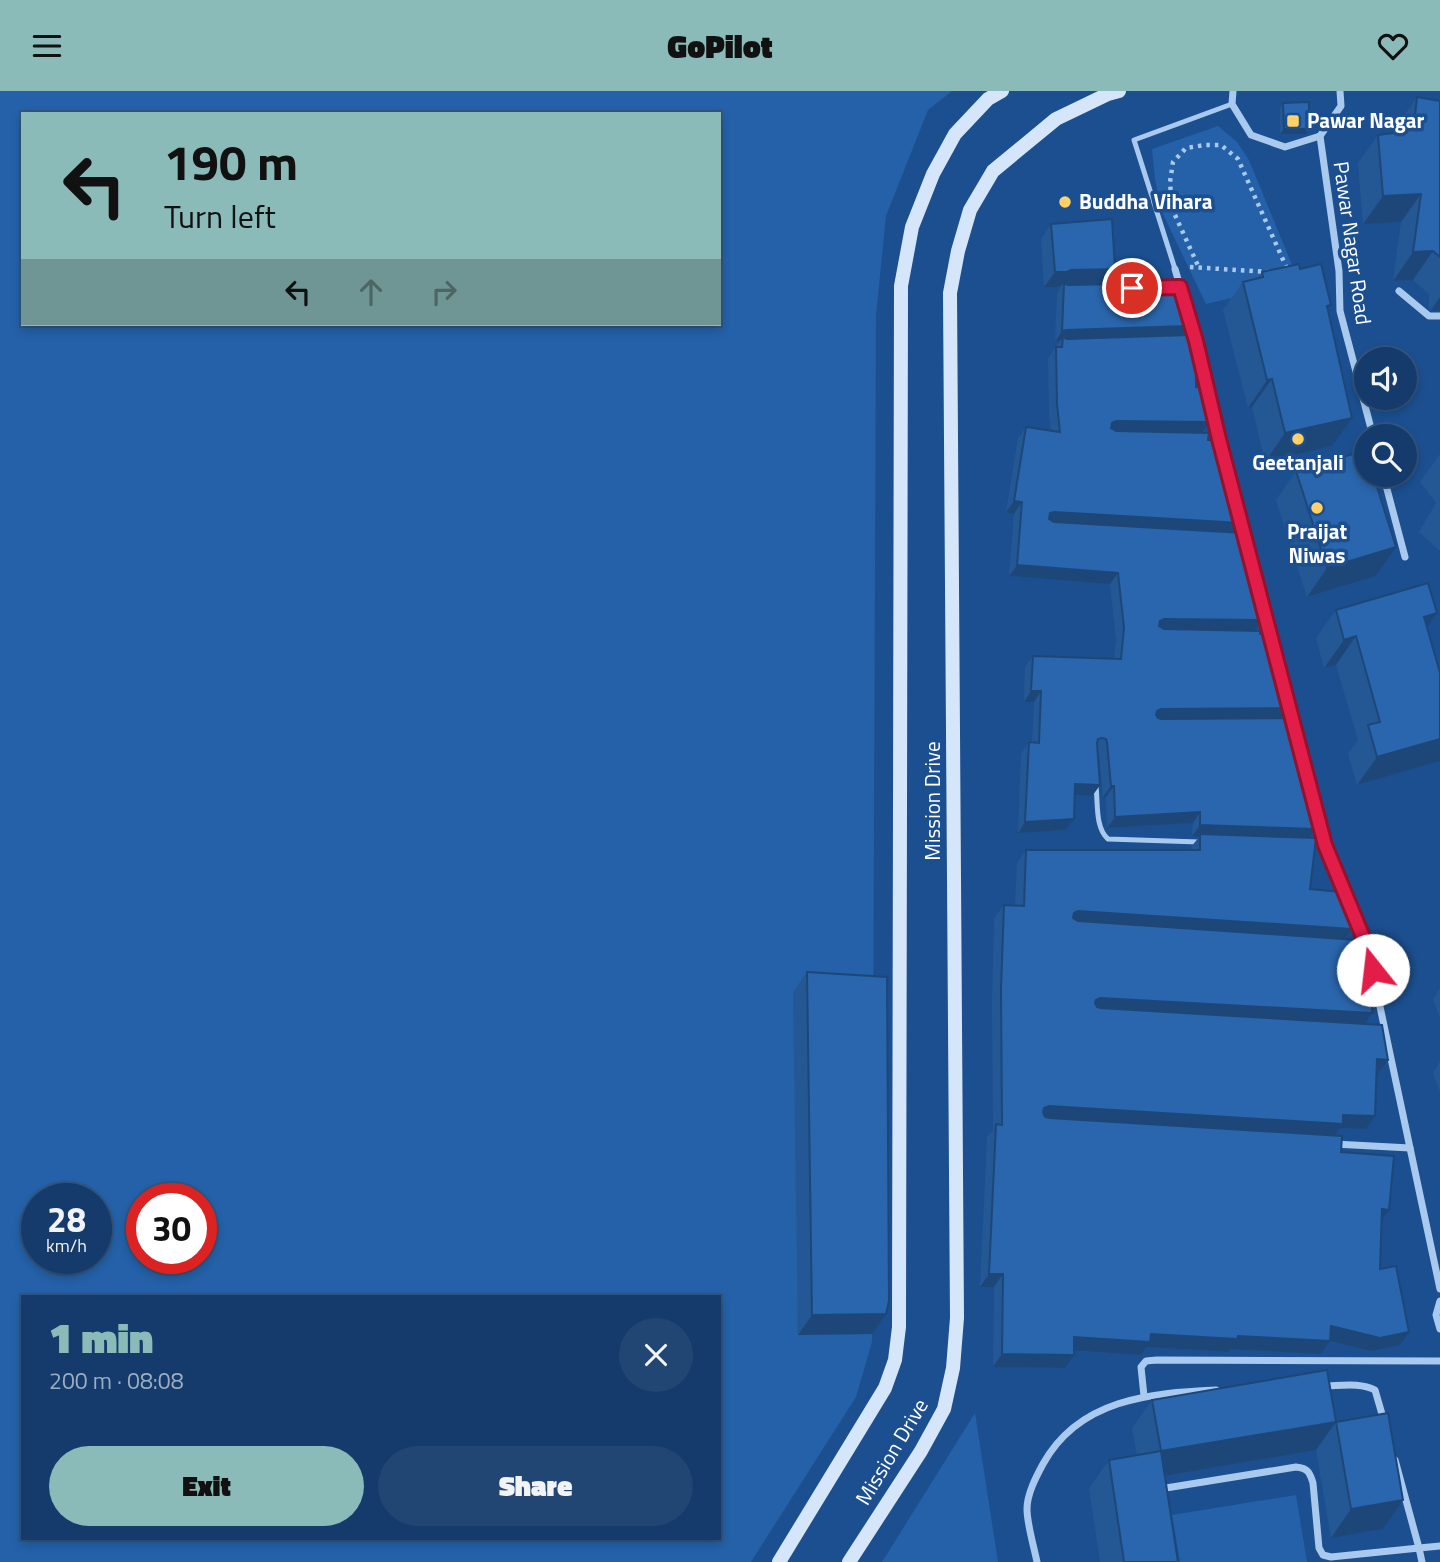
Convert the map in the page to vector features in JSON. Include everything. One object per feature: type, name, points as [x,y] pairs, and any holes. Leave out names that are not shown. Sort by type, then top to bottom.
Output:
[{"type":"street","name":"Mission Drive","points":[[779,1562],[885,1388],[895,1360],[899,1327],[901,286],[912,227],[933,174],[955,134],[988,99],[1002,91]]},
{"type":"street","name":"Mission Drive","points":[[849,1562],[921,1451],[944,1409],[953,1368],[957,1318],[950,293],[970,210],[993,171],[1056,120],[1119,91]]},
{"type":"street","points":[[1231,104],[1233,91]]},
{"type":"street","name":"Pawar Nagar Road","points":[[1231,104],[1251,135],[1285,147],[1320,136],[1341,106],[1340,91]]},
{"type":"street","name":"Pawar Nagar Road","points":[[1320,136],[1339,271],[1340,311],[1370,424]]},
{"type":"street","points":[[1175,269],[1196,341],[1222,451]]},
{"type":"street","points":[[1399,291],[1429,316],[1440,316]]},
{"type":"street","points":[[1386,487],[1405,557]]},
{"type":"street","points":[[1239,515],[1248,552]]},
{"type":"street","points":[[1258,589],[1297,738]]},
{"type":"street","points":[[1311,792],[1325,845],[1368,949],[1440,1289]]},
{"type":"street","points":[[1328,1143],[1410,1148]]},
{"type":"street","points":[[1440,1301],[1436,1315],[1440,1329]]},
{"type":"street","points":[[1144,1396],[1141,1367],[1146,1361],[1440,1361]]},
{"type":"street","points":[[1318,1386],[1357,1385],[1375,1390],[1388,1435]]},
{"type":"street","points":[[1037,1562],[1027,1508],[1035,1480],[1049,1454],[1068,1432],[1091,1415],[1144,1396],[1224,1390]]},
{"type":"street","points":[[1392,1447],[1422,1562]]},
{"type":"street","points":[[1158,1499],[1166,1488],[1296,1467],[1304,1468],[1310,1473],[1313,1483],[1319,1548],[1323,1555],[1331,1557],[1440,1546]]},
{"type":"lane","points":[[1175,269],[1134,140],[1231,104]]},
{"type":"lane","points":[[1140,288],[1180,287]]},
{"type":"lane","points":[[1183,342],[1196,341]]},
{"type":"lane","points":[[1205,438],[1219,439]]},
{"type":"lane","points":[[1232,539],[1245,540]]},
{"type":"lane","points":[[1258,637],[1271,637]]},
{"type":"lane","points":[[1280,725],[1293,724]]},
{"type":"lane","points":[[1096,778],[1100,828],[1108,839],[1206,842]]},
{"type":"lane","points":[[1311,845],[1325,845]]},
{"type":"lane","points":[[1354,948],[1368,949]]},
{"type":"lane","points":[[1373,1033],[1386,1033]]},
{"type":"path","points":[[1199,268],[1172,208],[1170,182],[1173,162],[1186,148],[1221,145],[1238,159],[1289,273]]},
{"type":"path","points":[[1175,269],[1187,267],[1299,272]]},
{"type":"shaded area","points":[[0,91],[952,91],[928,110],[886,216],[876,316],[872,1342],[856,1397],[751,1562],[0,1562]]},
{"type":"shaded area","points":[[1218,126],[1237,142],[1249,160],[1299,282],[1206,304],[1161,210],[1152,149]]},
{"type":"shaded area","points":[[975,1413],[998,1562],[882,1562]]},
{"type":"shaded area","points":[[1296,1495],[1307,1562],[1180,1562],[1172,1515]]},
{"type":"building","points":[[1417,97],[1440,101],[1440,257],[1433,251],[1413,252],[1421,194],[1383,196],[1378,135],[1401,132],[1415,116]]},
{"type":"building","name":"Pawar Nagar","points":[[1309,102],[1309,129],[1284,129],[1283,103]]},
{"type":"building","points":[[1112,219],[1115,269],[1055,272],[1051,224]]},
{"type":"building","points":[[1299,264],[1300,269],[1321,264],[1331,305],[1327,306],[1352,418],[1285,433],[1272,379],[1267,380],[1243,282],[1263,277],[1262,272]]},
{"type":"building","points":[[1064,283],[1121,284],[1186,294],[1188,326],[1062,331]]},
{"type":"building","points":[[1190,335],[1190,341],[1196,341],[1196,387],[1211,389],[1210,422],[1116,421],[1111,428],[1116,431],[1209,433],[1208,440],[1224,442],[1229,460],[1230,485],[1235,485],[1242,523],[1054,512],[1050,513],[1049,519],[1054,522],[1243,533],[1243,539],[1249,539],[1265,599],[1262,620],[1164,619],[1159,626],[1164,629],[1274,633],[1273,672],[1284,670],[1290,708],[1161,709],[1156,715],[1161,719],[1291,718],[1292,723],[1297,723],[1313,781],[1316,829],[1200,825],[1200,812],[1115,817],[1114,786],[1111,786],[1107,742],[1102,738],[1098,739],[1097,743],[1100,785],[1075,784],[1074,819],[1025,822],[1029,742],[1039,743],[1041,691],[1031,691],[1033,656],[1121,659],[1124,628],[1118,573],[1017,565],[1022,502],[1014,501],[1026,427],[1060,432],[1056,347],[1062,347],[1063,337]]},
{"type":"building","points":[[1354,454],[1354,487],[1377,487],[1396,547],[1327,568],[1296,471]]},
{"type":"building","points":[[1428,583],[1437,613],[1424,617],[1440,673],[1440,739],[1377,757],[1368,725],[1380,722],[1356,636],[1344,640],[1336,610]]},
{"type":"building","points":[[1200,834],[1316,838],[1310,889],[1352,893],[1352,929],[1078,911],[1073,918],[1078,921],[1372,941],[1375,954],[1372,1013],[1100,998],[1095,1003],[1097,1007],[1382,1025],[1388,1060],[1377,1059],[1375,1116],[1343,1115],[1343,1124],[1049,1106],[1044,1108],[1045,1117],[1342,1136],[1341,1152],[1394,1156],[1389,1210],[1382,1209],[1380,1269],[1396,1266],[1409,1332],[1380,1338],[1331,1326],[1330,1341],[1151,1334],[1150,1342],[1074,1337],[1074,1355],[1002,1354],[1003,1274],[989,1274],[996,1124],[1002,1125],[1001,989],[1004,905],[1024,906],[1026,850],[1200,850]]},
{"type":"building","points":[[807,972],[887,977],[889,1301],[886,1314],[812,1315]]},
{"type":"building","points":[[1327,1370],[1336,1422],[1161,1451],[1152,1400]]},
{"type":"building","points":[[1388,1413],[1403,1500],[1351,1509],[1336,1422]]},
{"type":"building","points":[[1161,1451],[1178,1562],[1124,1562],[1109,1460]]},
{"type":"place","name":"Pawar Nagar","points":[[1293,121]]},
{"type":"place","name":"Buddha Vihara","points":[[1065,202]]},
{"type":"place","name":"Geetanjali","points":[[1298,439]]},
{"type":"place","name":"Praijat Niwas","points":[[1317,508]]},
{"type":"route","points":[[1132,288],[1180,287],[1325,845],[1368,949],[1373,970]]}]
